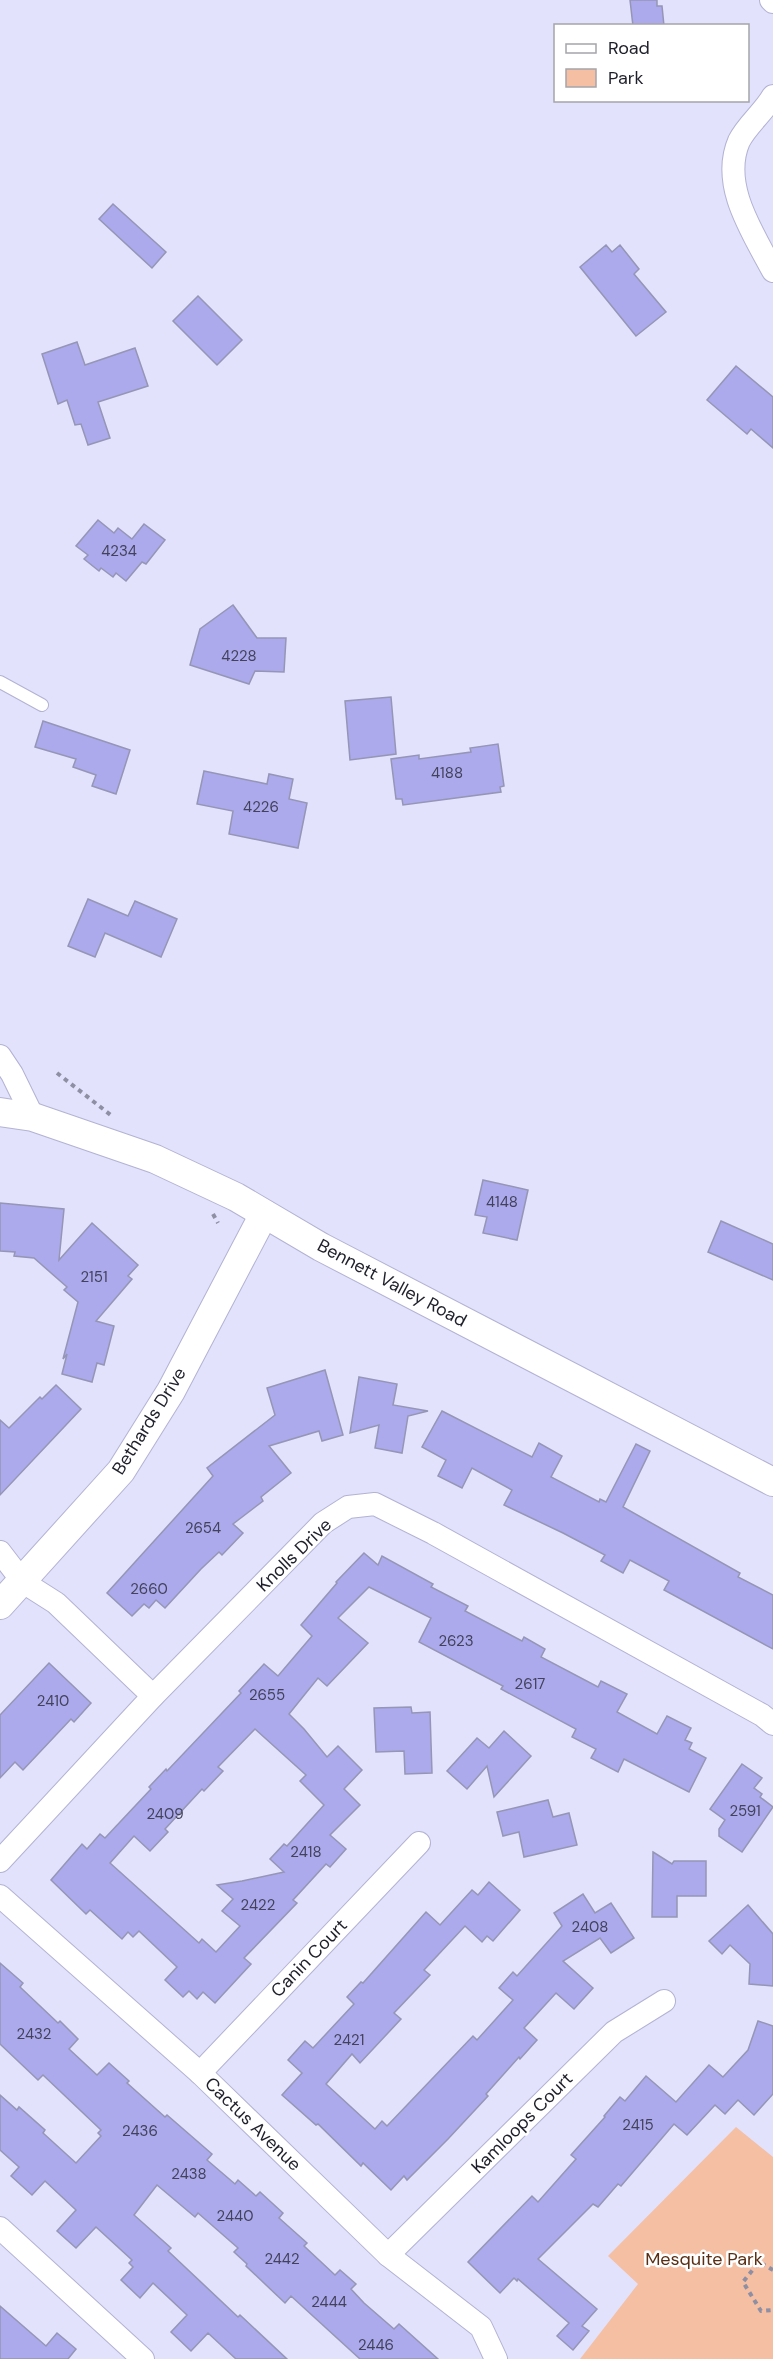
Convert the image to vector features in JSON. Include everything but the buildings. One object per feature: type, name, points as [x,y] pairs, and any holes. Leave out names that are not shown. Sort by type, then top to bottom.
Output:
[{"type":"street","points":[[773,96],[740,140],[732,165],[741,210],[773,272]]},
{"type":"street","points":[[0,1056],[12,1074],[33,1116]]},
{"type":"street","name":"Bennett Valley Road","points":[[0,1112],[33,1116],[155,1159],[236,1197],[321,1247],[773,1482]]},
{"type":"street","name":"Bethards Drive","points":[[0,1605],[121,1471],[171,1391],[264,1214]]},
{"type":"street","name":"Knolls Drive","points":[[153,1696],[323,1523],[348,1507],[375,1504],[433,1533],[762,1715],[773,1724]]},
{"type":"street","points":[[0,1552],[23,1582],[56,1603],[153,1696],[0,1861]]},
{"type":"street","name":"Canin Court","points":[[200,2073],[418,1843]]},
{"type":"street","name":"Cactus Avenue","points":[[0,1896],[200,2073],[388,2255],[481,2327],[496,2359]]},
{"type":"street","name":"Kamloops Court","points":[[388,2255],[614,2032],[664,2001]]},
{"type":"street","points":[[0,2228],[143,2359]]},
{"type":"lane","points":[[0,682],[42,705]]},
{"type":"path","points":[[773,2270],[759,2262],[743,2282],[762,2311],[773,2310]]},
{"type":"green space","name":"Mesquite Park","points":[[736,2127],[773,2157],[773,2359],[580,2359],[638,2284],[608,2256]]}]
